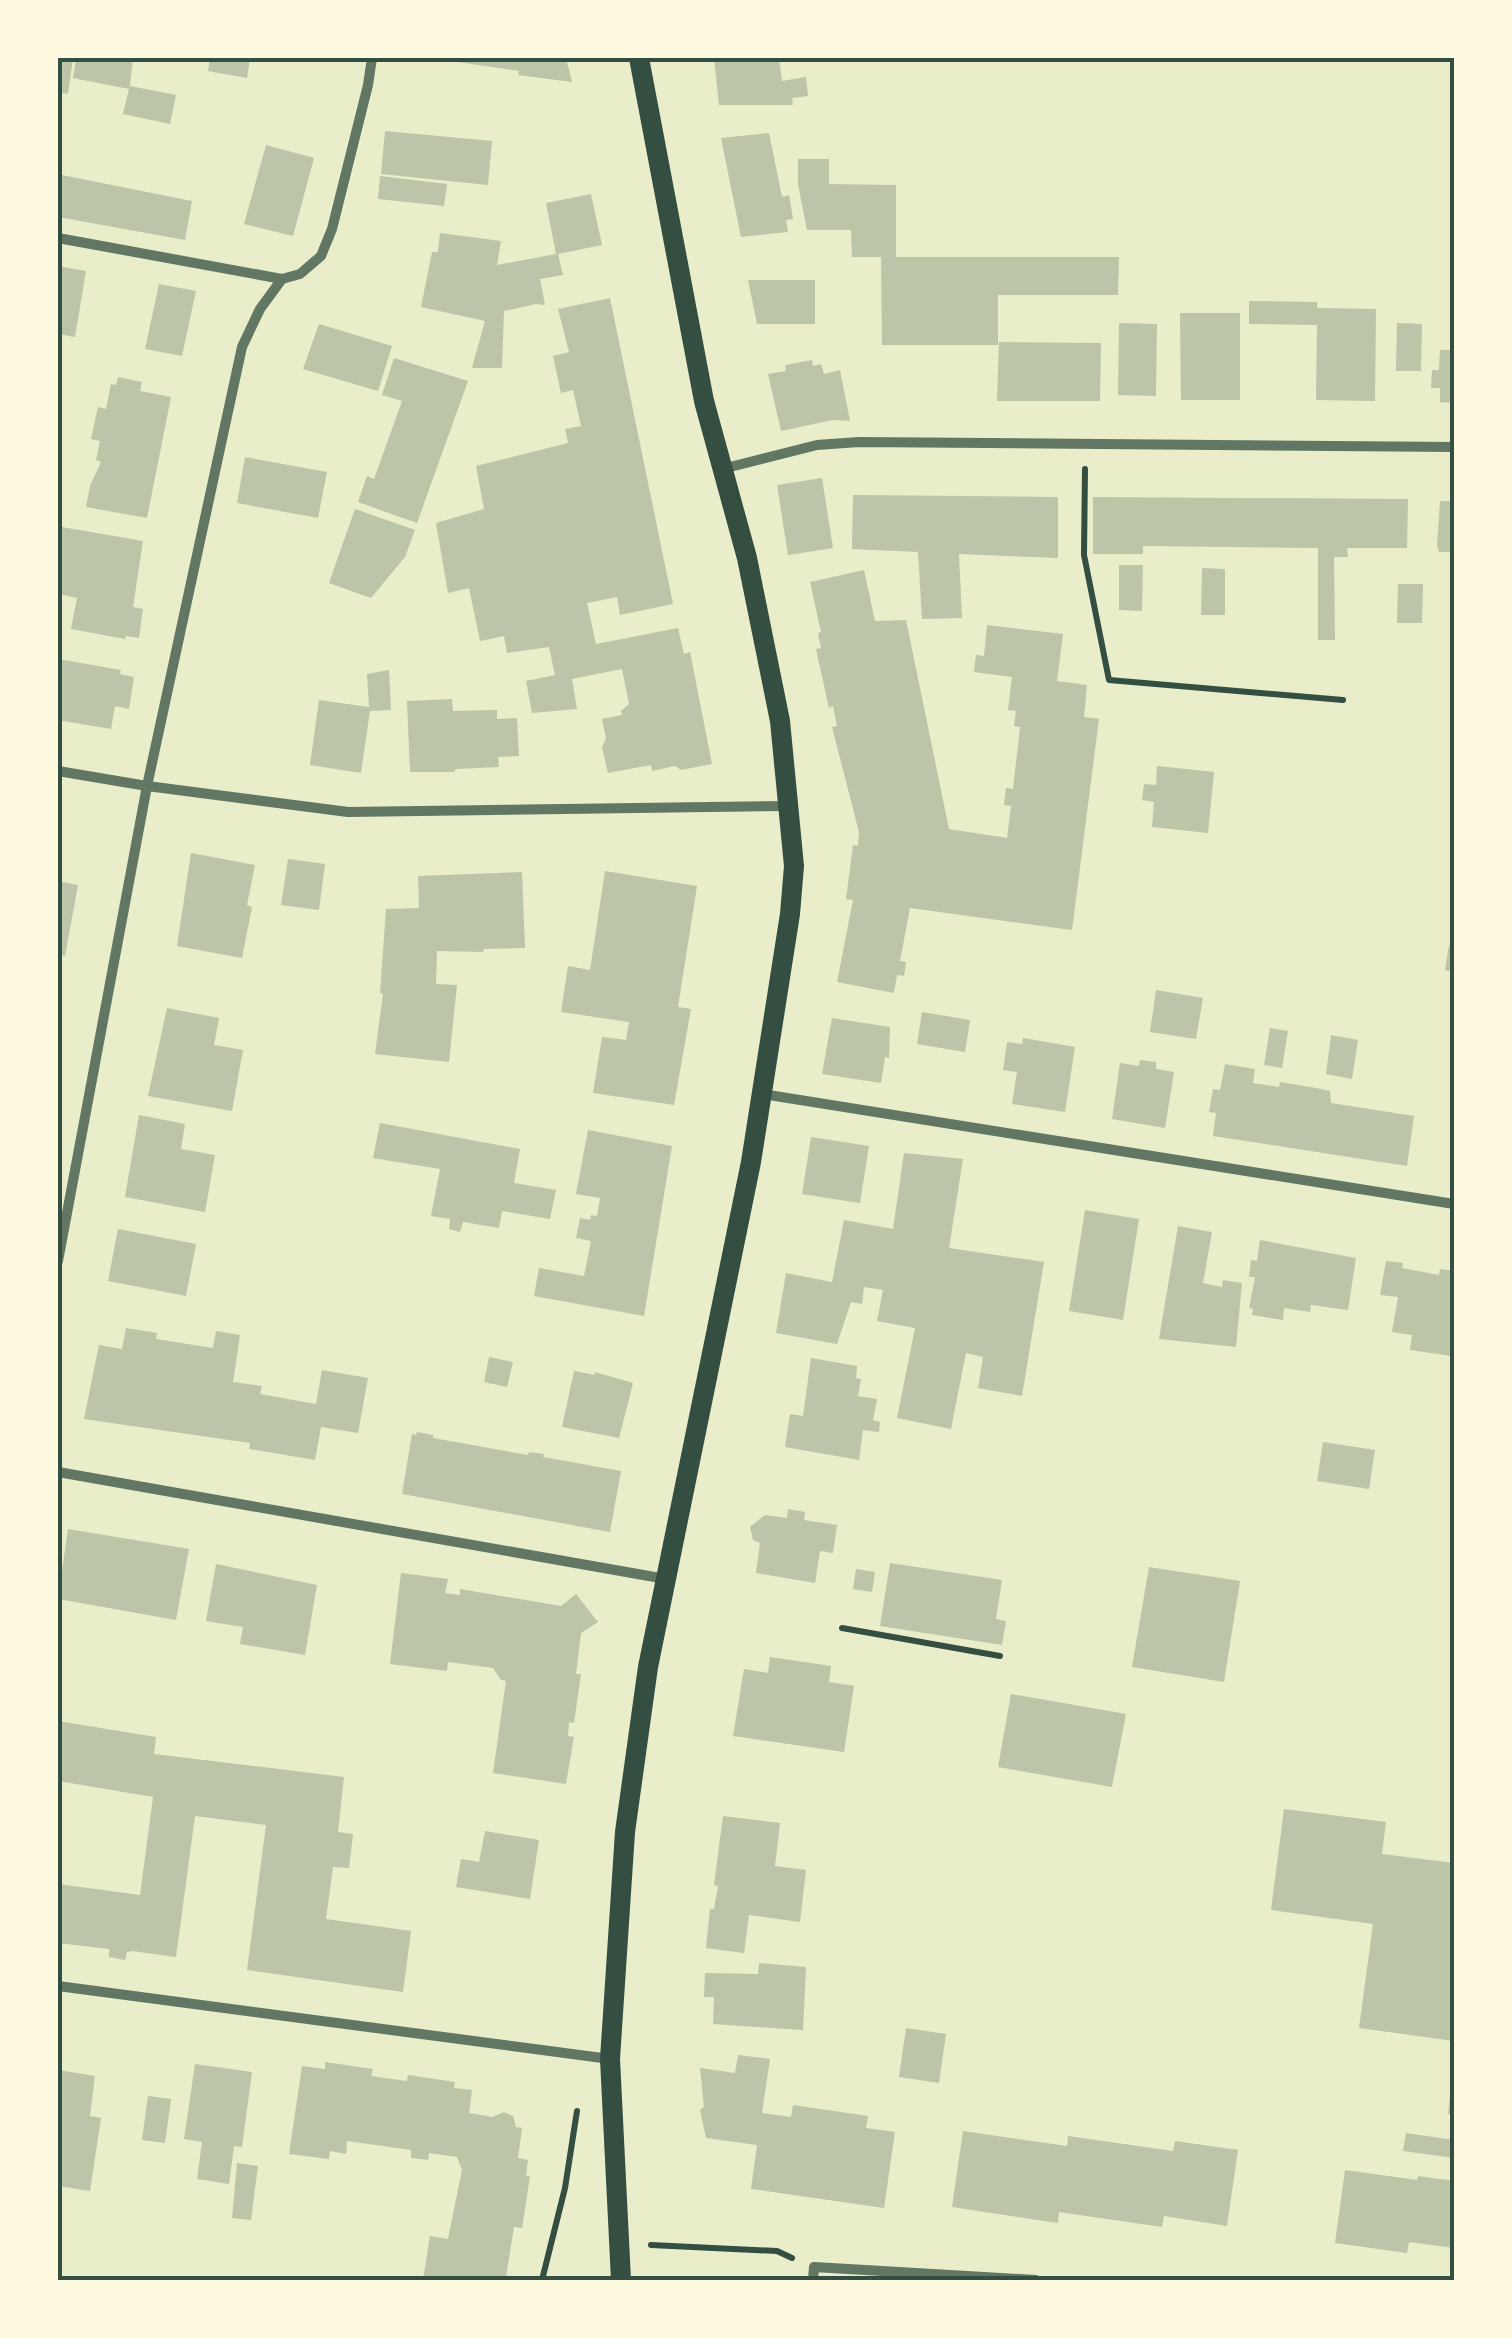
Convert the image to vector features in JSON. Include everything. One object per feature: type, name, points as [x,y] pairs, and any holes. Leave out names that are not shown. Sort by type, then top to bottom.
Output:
[{"type":"main road","points":[[622,2280],[610,2060],[625,1832],[648,1668],[762,1094],[794,866],[780,721],[747,558],[704,401],[639,58]]},
{"type":"street","points":[[58,238],[282,280],[300,274],[321,256],[332,229],[372,58]]},
{"type":"street","points":[[58,1261],[147,786],[242,348],[260,309],[282,280]]},
{"type":"street","points":[[722,469],[817,445],[859,442],[1454,447]]},
{"type":"street","points":[[58,771],[147,786],[367,812],[790,806]]},
{"type":"street","points":[[762,1094],[1454,1204]]},
{"type":"street","points":[[58,1472],[667,1579]]},
{"type":"street","points":[[58,1986],[610,2060]]},
{"type":"street","points":[[813,2280],[814,2267],[1036,2280]]},
{"type":"path","points":[[1086,444],[1084,555],[1109,680],[1343,700]]},
{"type":"path","points":[[842,1628],[1000,1656]]},
{"type":"path","points":[[542,2280],[577,2126],[578,2055]]},
{"type":"path","points":[[620,2244],[777,2251],[814,2267]]},
{"type":"building","points":[[58,58],[73,58],[68,94],[58,92]]},
{"type":"building","points":[[76,58],[133,58],[130,86],[176,95],[170,124],[123,114],[129,89],[73,78]]},
{"type":"building","points":[[210,58],[250,58],[247,78],[208,71]]},
{"type":"building","points":[[431,58],[566,58],[572,82],[518,75],[519,71]]},
{"type":"building","points":[[714,58],[779,58],[782,81],[806,77],[808,96],[792,98],[793,105],[719,105]]},
{"type":"building","points":[[385,131],[492,141],[488,185],[381,174]]},
{"type":"building","points":[[769,133],[782,197],[789,195],[793,219],[786,220],[788,232],[741,237],[721,138]]},
{"type":"building","points":[[266,145],[314,158],[293,236],[244,224]]},
{"type":"building","points":[[798,159],[829,159],[829,184],[896,185],[896,257],[1119,257],[1118,295],[998,295],[998,345],[882,345],[881,257],[852,257],[851,230],[807,230],[798,184]]},
{"type":"building","points":[[62,175],[192,201],[185,240],[58,217]]},
{"type":"building","points":[[380,176],[447,184],[444,206],[378,199]]},
{"type":"building","points":[[591,194],[602,245],[558,254],[563,275],[540,279],[545,305],[504,311],[502,368],[472,368],[485,321],[421,307],[432,252],[438,252],[440,233],[501,241],[497,265],[556,254],[546,203]]},
{"type":"building","points":[[58,266],[86,271],[75,337],[58,334]]},
{"type":"building","points":[[748,280],[815,280],[815,324],[757,324]]},
{"type":"building","points":[[159,284],[196,291],[182,356],[145,349]]},
{"type":"building","points":[[610,298],[673,604],[620,615],[617,597],[587,603],[596,644],[678,628],[684,654],[690,652],[712,764],[681,770],[675,766],[652,771],[651,765],[608,773],[602,747],[606,738],[602,719],[622,715],[629,704],[622,669],[572,679],[577,709],[532,713],[526,681],[555,675],[549,647],[507,653],[504,636],[480,641],[469,588],[448,593],[436,523],[484,509],[476,466],[568,443],[565,429],[581,426],[573,390],[561,393],[553,356],[569,352],[558,309]]},
{"type":"building","points":[[1249,301],[1317,302],[1317,308],[1376,309],[1375,401],[1316,400],[1317,325],[1249,324]]},
{"type":"building","points":[[1180,313],[1240,313],[1240,400],[1181,400]]},
{"type":"building","points":[[1119,323],[1157,324],[1156,396],[1118,395]]},
{"type":"building","points":[[1397,323],[1422,324],[1421,371],[1396,371]]},
{"type":"building","points":[[319,324],[392,346],[378,391],[303,369]]},
{"type":"building","points":[[999,342],[1101,343],[1100,401],[997,401]]},
{"type":"building","points":[[1440,350],[1454,350],[1454,403],[1440,402],[1440,388],[1431,388],[1432,370],[1439,370]]},
{"type":"building","points":[[394,358],[468,381],[417,523],[358,502],[367,476],[374,479],[402,401],[382,395]]},
{"type":"building","points":[[812,360],[813,366],[821,364],[824,374],[840,370],[850,421],[833,420],[781,431],[768,374],[786,371],[785,365]]},
{"type":"building","points":[[118,377],[142,382],[140,391],[171,397],[147,518],[86,507],[101,462],[96,460],[100,441],[91,439],[98,407],[106,409],[111,384],[116,385]]},
{"type":"building","points":[[245,457],[327,472],[318,518],[237,503]]},
{"type":"building","points":[[822,478],[833,548],[788,555],[777,485]]},
{"type":"building","points":[[853,495],[1058,497],[1058,558],[959,554],[962,618],[922,619],[918,552],[852,549]]},
{"type":"building","points":[[1093,497],[1408,499],[1407,548],[1347,548],[1348,557],[1334,557],[1335,640],[1318,640],[1318,548],[1143,546],[1143,554],[1093,554]]},
{"type":"building","points":[[1440,501],[1454,501],[1454,552],[1439,552],[1437,545]]},
{"type":"building","points":[[355,509],[415,530],[405,557],[371,598],[329,583]]},
{"type":"building","points":[[62,527],[143,541],[133,607],[143,609],[139,638],[71,629],[77,598],[58,594]]},
{"type":"building","points":[[1119,565],[1143,565],[1142,611],[1119,610]]},
{"type":"building","points":[[1202,568],[1225,569],[1225,615],[1201,615]]},
{"type":"building","points":[[864,570],[875,621],[906,620],[949,829],[1007,838],[1011,806],[1004,805],[1006,788],[1013,789],[1020,727],[1014,726],[1016,711],[1008,710],[1012,677],[974,672],[976,655],[984,656],[987,625],[1063,634],[1057,681],[1087,685],[1084,717],[1099,719],[1072,930],[910,908],[900,961],[906,962],[904,976],[897,975],[894,993],[837,982],[853,900],[846,899],[853,845],[858,846],[859,832],[832,727],[837,726],[833,706],[829,708],[816,649],[821,648],[821,632],[810,582]]},
{"type":"building","points":[[1398,584],[1423,584],[1422,623],[1397,623]]},
{"type":"building","points":[[58,659],[121,670],[120,674],[134,677],[129,709],[115,706],[111,729],[58,720]]},
{"type":"building","points":[[389,670],[391,710],[370,711],[361,773],[310,765],[319,700],[369,707],[367,674]]},
{"type":"building","points":[[452,699],[453,711],[497,710],[497,719],[517,718],[519,756],[498,757],[499,767],[410,772],[407,701]]},
{"type":"building","points":[[1157,766],[1214,772],[1208,833],[1152,827],[1154,802],[1142,800],[1144,784],[1156,785]]},
{"type":"building","points":[[191,853],[255,865],[242,958],[177,946]]},
{"type":"building","points":[[288,859],[325,864],[319,910],[281,905]]},
{"type":"building","points":[[605,871],[697,886],[678,1007],[691,1009],[674,1105],[593,1093],[602,1037],[626,1040],[629,1022],[561,1012],[568,966],[590,970]]},
{"type":"building","points":[[522,872],[525,948],[437,951],[436,984],[457,985],[449,1062],[375,1054],[383,994],[380,993],[386,909],[419,908],[418,876]]},
{"type":"building","points":[[58,881],[78,885],[65,956],[58,954]]},
{"type":"building","points":[[1449,945],[1454,946],[1454,972],[1445,970]]},
{"type":"building","points":[[1156,990],[1203,998],[1196,1039],[1150,1032]]},
{"type":"building","points":[[167,1008],[219,1018],[214,1045],[243,1050],[232,1111],[148,1096]]},
{"type":"building","points":[[922,1012],[970,1020],[965,1052],[917,1044]]},
{"type":"building","points":[[832,1018],[890,1027],[889,1058],[885,1057],[881,1083],[822,1074]]},
{"type":"building","points":[[1270,1028],[1288,1031],[1282,1068],[1264,1065]]},
{"type":"building","points":[[1331,1035],[1358,1040],[1352,1079],[1326,1074]]},
{"type":"building","points":[[1023,1038],[1075,1047],[1065,1112],[1012,1104],[1017,1072],[1003,1070],[1007,1042],[1022,1044]]},
{"type":"building","points":[[1140,1060],[1156,1062],[1156,1069],[1174,1072],[1165,1128],[1112,1119],[1120,1063],[1139,1066]]},
{"type":"building","points":[[1225,1064],[1255,1069],[1253,1083],[1279,1087],[1280,1082],[1316,1088],[1330,1091],[1331,1103],[1414,1116],[1407,1166],[1213,1136],[1216,1113],[1209,1112],[1213,1089],[1220,1090]]},
{"type":"building","points":[[139,1115],[185,1124],[181,1149],[215,1155],[205,1212],[125,1197]]},
{"type":"building","points":[[380,1123],[520,1149],[514,1183],[556,1190],[550,1219],[502,1211],[499,1228],[463,1222],[460,1232],[449,1229],[450,1219],[431,1216],[440,1169],[373,1158]]},
{"type":"building","points":[[588,1130],[672,1146],[644,1316],[534,1296],[539,1268],[584,1276],[591,1241],[576,1238],[580,1218],[590,1220],[591,1215],[597,1216],[600,1198],[576,1194]]},
{"type":"building","points":[[811,1137],[869,1146],[860,1203],[802,1194]]},
{"type":"building","points":[[904,1153],[963,1159],[949,1248],[1044,1262],[1022,1396],[978,1388],[983,1357],[966,1353],[951,1429],[897,1418],[915,1328],[877,1321],[883,1290],[864,1287],[862,1304],[851,1302],[837,1344],[776,1333],[786,1273],[832,1282],[844,1220],[893,1229]]},
{"type":"building","points":[[1085,1210],[1139,1219],[1123,1320],[1069,1311]]},
{"type":"building","points":[[1178,1226],[1212,1232],[1203,1283],[1222,1287],[1223,1280],[1242,1283],[1236,1347],[1159,1339]]},
{"type":"building","points":[[118,1229],[196,1244],[186,1296],[108,1281]]},
{"type":"building","points":[[1260,1240],[1356,1258],[1348,1310],[1311,1305],[1310,1312],[1284,1308],[1283,1320],[1252,1315],[1253,1309],[1249,1308],[1255,1277],[1249,1277],[1251,1260],[1257,1261]]},
{"type":"building","points":[[1386,1261],[1439,1275],[1440,1269],[1454,1271],[1452,1356],[1410,1350],[1412,1335],[1392,1332],[1398,1297],[1380,1295]]},
{"type":"building","points":[[126,1328],[157,1333],[156,1339],[213,1348],[216,1331],[240,1335],[233,1382],[262,1386],[260,1394],[316,1404],[322,1370],[368,1378],[358,1433],[321,1427],[315,1460],[249,1449],[250,1443],[84,1419],[99,1345],[122,1349]]},
{"type":"building","points":[[489,1357],[513,1362],[507,1387],[484,1382]]},
{"type":"building","points":[[811,1358],[857,1366],[856,1378],[861,1379],[858,1396],[877,1399],[873,1420],[880,1422],[879,1432],[863,1430],[859,1460],[785,1447],[790,1414],[803,1416]]},
{"type":"building","points":[[574,1371],[595,1372],[633,1383],[619,1438],[562,1427]]},
{"type":"building","points":[[412,1434],[621,1471],[610,1532],[402,1494]]},
{"type":"building","points":[[1323,1442],[1375,1450],[1369,1489],[1317,1481]]},
{"type":"building","points":[[788,1509],[805,1512],[804,1520],[837,1525],[833,1553],[820,1551],[815,1583],[756,1573],[760,1543],[753,1540],[750,1527],[765,1515],[787,1518]]},
{"type":"building","points":[[68,1529],[189,1549],[176,1620],[58,1599]]},
{"type":"building","points":[[890,1563],[1002,1580],[996,1619],[1006,1621],[1002,1645],[880,1626]]},
{"type":"building","points":[[216,1564],[317,1585],[305,1655],[240,1644],[243,1627],[206,1621]]},
{"type":"building","points":[[1149,1567],[1240,1581],[1224,1682],[1132,1667]]},
{"type":"building","points":[[856,1569],[875,1572],[872,1592],[853,1589]]},
{"type":"building","points":[[401,1573],[448,1579],[445,1593],[460,1595],[460,1589],[561,1606],[576,1594],[598,1622],[581,1633],[576,1674],[581,1674],[574,1723],[569,1722],[568,1736],[574,1737],[566,1784],[493,1773],[506,1681],[493,1668],[448,1662],[447,1671],[390,1664]]},
{"type":"building","points":[[770,1657],[831,1666],[829,1682],[854,1686],[844,1752],[733,1736],[744,1669],[768,1673]]},
{"type":"building","points":[[1011,1694],[1126,1714],[1112,1787],[998,1767]]},
{"type":"building","points":[[58,1721],[156,1737],[154,1754],[344,1777],[338,1832],[353,1834],[349,1868],[333,1867],[326,1919],[411,1931],[403,1992],[247,1970],[266,1825],[195,1816],[176,1957],[132,1951],[127,1952],[125,1960],[109,1957],[109,1949],[58,1943],[58,1884],[140,1895],[153,1797],[58,1781]]},
{"type":"building","points":[[1284,1809],[1386,1822],[1382,1854],[1454,1863],[1454,2041],[1359,2028],[1373,1924],[1271,1910]]},
{"type":"building","points":[[723,1816],[780,1823],[775,1866],[806,1870],[800,1922],[749,1915],[744,1953],[706,1948],[710,1909],[714,1909],[718,1886],[714,1885]]},
{"type":"building","points":[[485,1831],[539,1840],[530,1899],[456,1887],[461,1859],[479,1862]]},
{"type":"building","points":[[759,1963],[806,1967],[803,2030],[713,2024],[714,1997],[704,1997],[705,1973],[758,1974]]},
{"type":"building","points":[[906,2028],[946,2034],[939,2083],[899,2077]]},
{"type":"building","points":[[738,2055],[770,2059],[762,2113],[791,2117],[793,2105],[868,2116],[866,2128],[895,2132],[884,2208],[751,2189],[757,2145],[706,2138],[700,2110],[704,2107],[700,2068],[735,2073]]},
{"type":"building","points":[[325,2062],[373,2069],[371,2076],[407,2081],[408,2075],[455,2082],[454,2088],[472,2090],[469,2113],[492,2117],[504,2112],[513,2116],[516,2127],[522,2128],[518,2158],[528,2160],[526,2176],[530,2176],[522,2228],[514,2227],[506,2277],[423,2280],[430,2236],[448,2239],[462,2170],[457,2157],[429,2153],[428,2160],[411,2158],[411,2150],[347,2141],[346,2154],[330,2151],[329,2159],[289,2154],[302,2066],[325,2069]]},
{"type":"building","points":[[195,2064],[252,2072],[242,2147],[234,2146],[229,2184],[197,2179],[202,2142],[184,2139]]},
{"type":"building","points":[[58,2070],[95,2076],[90,2116],[101,2118],[90,2191],[58,2186]]},
{"type":"building","points":[[1452,2073],[1454,2114],[1448,2114]]},
{"type":"building","points":[[148,2096],[171,2099],[165,2143],[142,2140]]},
{"type":"building","points":[[963,2131],[1067,2146],[1068,2136],[1173,2151],[1175,2141],[1238,2150],[1227,2226],[1164,2216],[1162,2227],[1059,2212],[1058,2223],[952,2207]]},
{"type":"building","points":[[1406,2133],[1454,2140],[1454,2158],[1403,2151]]},
{"type":"building","points":[[237,2163],[258,2166],[251,2220],[232,2218]]},
{"type":"building","points":[[1345,2170],[1454,2181],[1454,2248],[1409,2242],[1407,2253],[1335,2243]]}]
